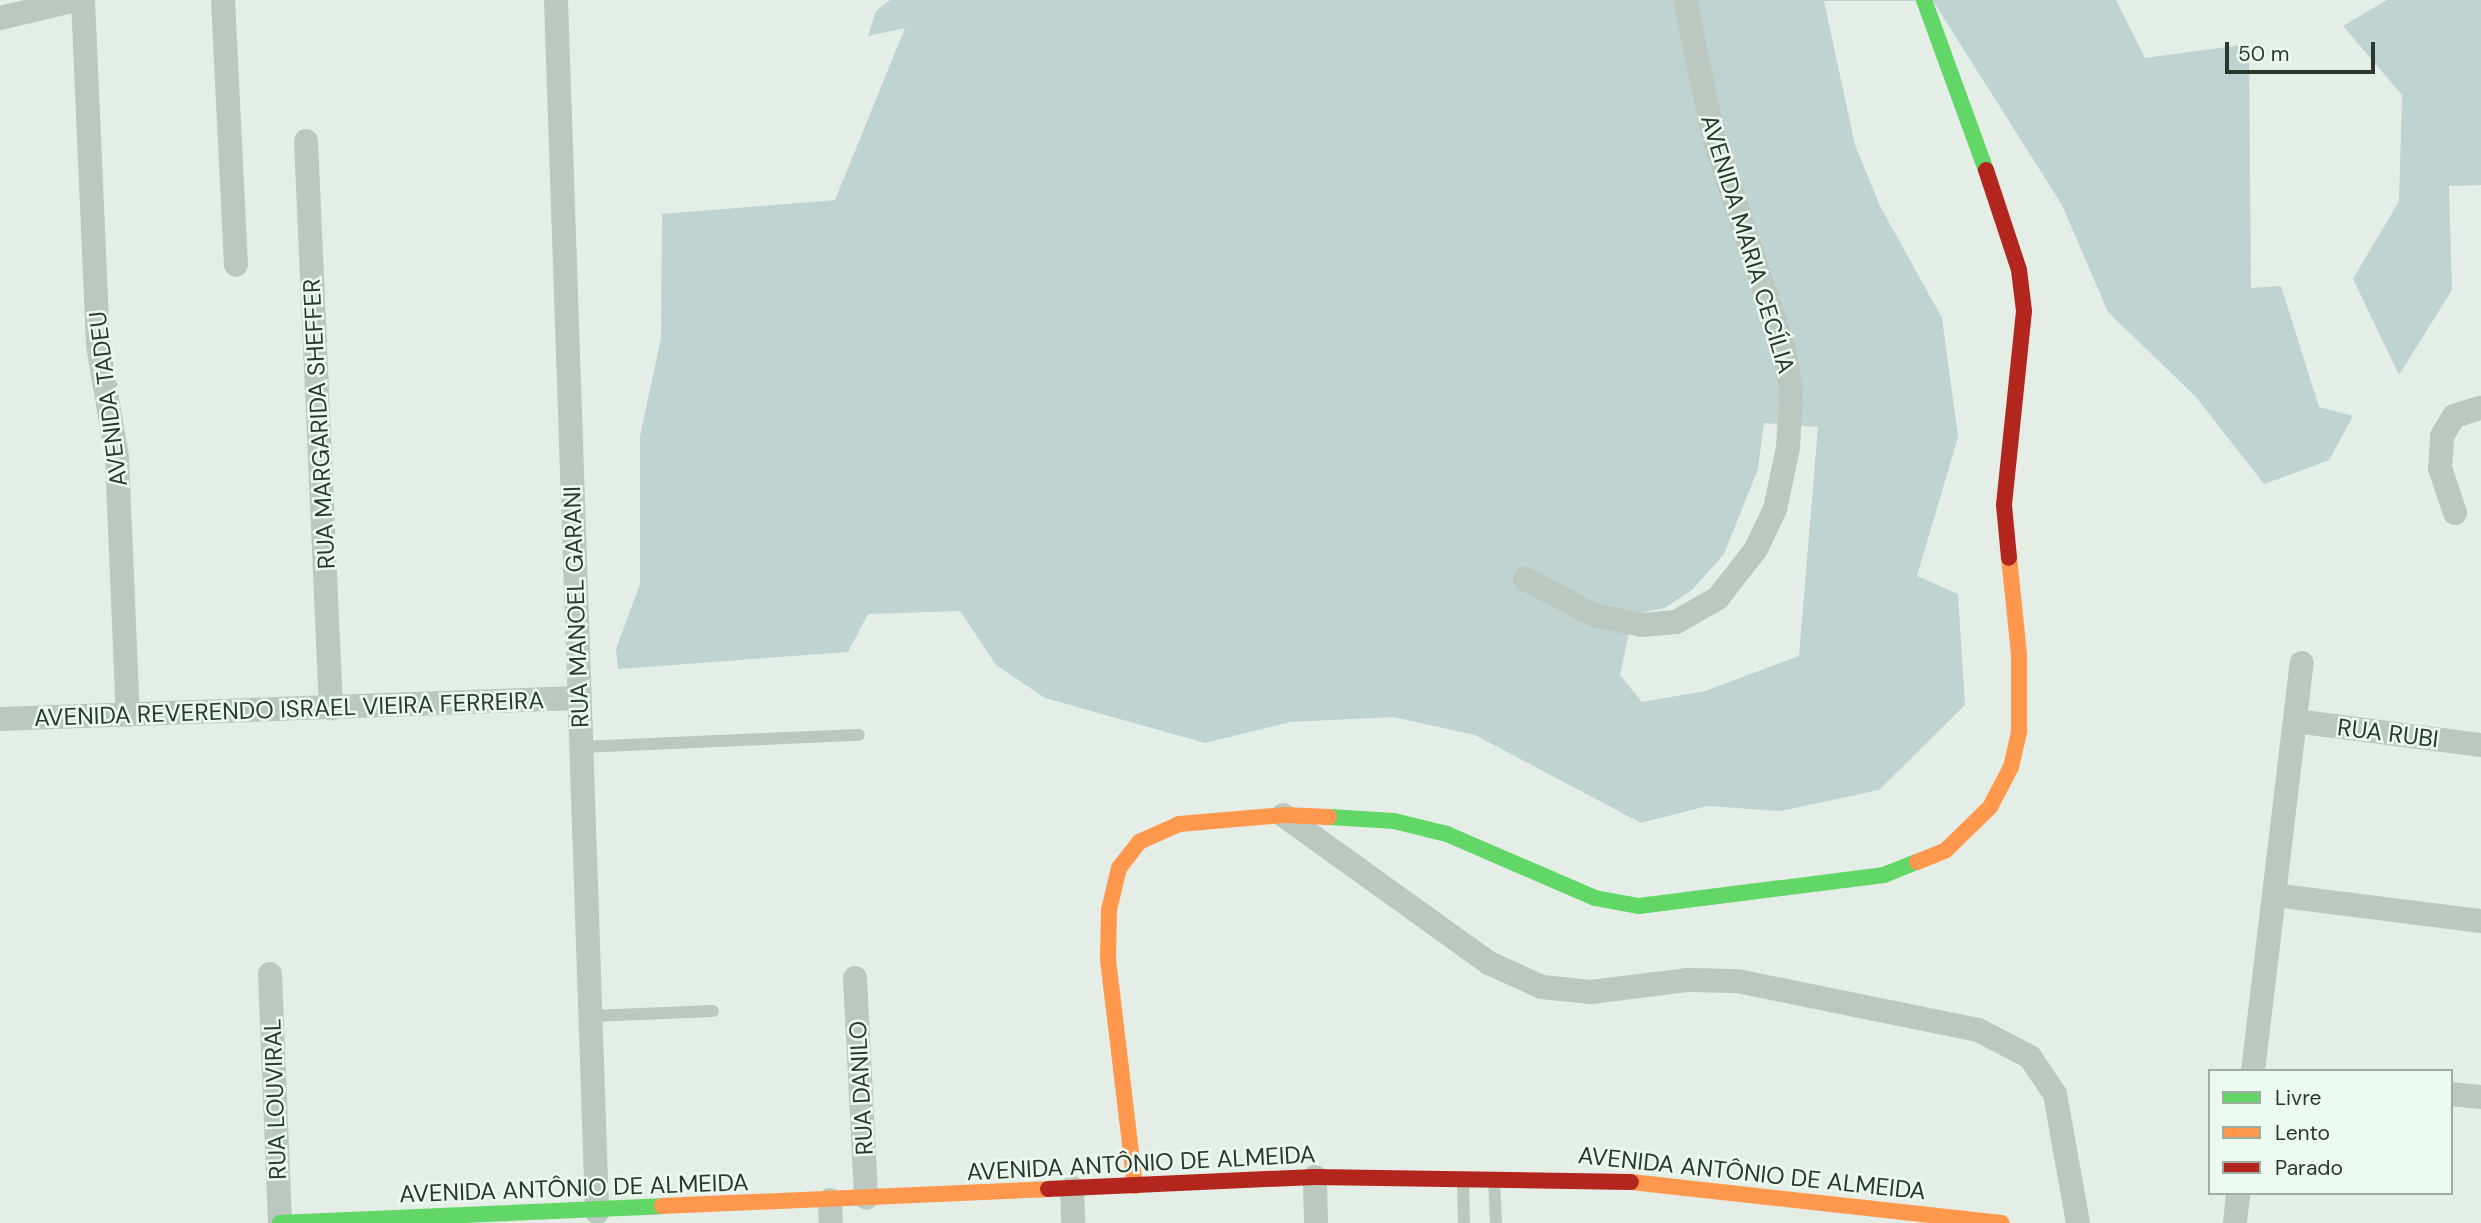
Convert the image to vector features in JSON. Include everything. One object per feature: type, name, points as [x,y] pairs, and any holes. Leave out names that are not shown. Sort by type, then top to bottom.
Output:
[{"type":"street","points":[[0,18],[76,0]]},
{"type":"street","name":"AVENIDA TADEU","points":[[83,0],[98,345],[117,457],[128,715]]},
{"type":"street","points":[[223,0],[236,265]]},
{"type":"street","name":"AVENIDA MARIA CECÍLIA","points":[[1525,579],[1594,615],[1642,625],[1676,622],[1718,598],[1756,549],[1775,509],[1788,448],[1786,364],[1713,135],[1685,0]]},
{"type":"street","points":[[1135,1186],[1108,960],[1109,910],[1119,868],[1139,842],[1179,824],[1283,815],[1394,821],[1447,834],[1595,898],[1639,906],[1884,875],[1946,850],[1990,807],[2011,766],[2019,731],[2019,654],[2004,505],[2021,381],[2024,312],[2019,270],[1998,202],[1924,0]]},
{"type":"street","name":"RUA MANOEL GARANI","points":[[557,1],[597,1212]]},
{"type":"street","name":"RUA MARGARIDA SHEFFER","points":[[306,141],[331,708]]},
{"type":"street","points":[[2455,513],[2440,468],[2442,436],[2454,416],[2481,408]]},
{"type":"street","points":[[2257,1069],[2274,895],[2302,663]]},
{"type":"street","name":"AVENIDA REVERENDO ISRAEL VIEIRA FERREIRA","points":[[0,719],[579,698]]},
{"type":"street","name":"RUA RUBI","points":[[2295,721],[2481,746]]},
{"type":"street","points":[[1283,815],[1489,963],[1542,987],[1591,992],[1688,980],[1737,981],[1978,1030],[2030,1057],[2055,1094],[2078,1223]]},
{"type":"street","points":[[2274,895],[2481,921]]},
{"type":"street","name":"RUA LOUVIRAL","points":[[270,974],[280,1223]]},
{"type":"street","name":"RUA DANILO","points":[[855,978],[866,1198]]},
{"type":"street","points":[[2453,1094],[2481,1097]]},
{"type":"street","points":[[1315,1177],[1316,1223]]},
{"type":"street","name":"AVENIDA ANTÔNIO DE ALMEIDA","points":[[280,1223],[597,1212],[831,1211],[866,1198],[1315,1177],[1493,1177],[1686,1184],[2002,1223]]},
{"type":"street","points":[[1072,1188],[1073,1223]]},
{"type":"street","points":[[2235,1223],[2238,1195]]},
{"type":"lane","points":[[581,747],[859,735]]},
{"type":"lane","points":[[592,1016],[713,1011]]},
{"type":"lane","points":[[1463,1177],[1464,1223]]},
{"type":"lane","points":[[1493,1177],[1496,1223]]},
{"type":"shaded area","points":[[890,0],[2116,0],[2145,58],[2249,44],[2251,288],[2281,286],[2319,407],[2353,416],[2329,460],[2264,484],[2196,397],[2108,312],[2062,205],[1933,1],[1824,1],[1855,145],[1880,206],[1942,318],[1958,437],[1917,576],[1958,594],[1965,705],[1879,790],[1781,811],[1707,806],[1641,823],[1475,735],[1393,717],[1290,722],[1205,743],[1045,698],[996,665],[960,611],[868,614],[848,652],[618,669],[616,649],[640,584],[640,436],[661,338],[662,214],[835,200],[905,28],[868,36],[876,11]],"holes":[[[1764,423],[1818,427],[1799,656],[1705,691],[1642,702],[1620,675],[1633,614],[1665,608],[1693,589],[1724,554],[1758,469]]]},
{"type":"shaded area","points":[[2387,0],[2481,0],[2481,185],[2449,186],[2452,290],[2399,375],[2353,279],[2399,201],[2402,95],[2343,26]]},
{"type":"traffic: fast","points":[[1924,0],[1986,170]]},
{"type":"traffic: fast","points":[[1329,817],[1394,821],[1447,834],[1595,898],[1639,906],[1884,875],[1917,862]]},
{"type":"traffic: fast","points":[[280,1223],[662,1206]]},
{"type":"traffic: slow","points":[[1917,862],[1946,850],[1990,807],[2011,767],[2019,731],[2019,654],[2009,558]]},
{"type":"traffic: slow","points":[[1135,1186],[1108,960],[1109,910],[1119,868],[1139,842],[1179,824],[1283,815],[1329,817]]},
{"type":"traffic: slow","points":[[1631,1182],[2002,1223]]},
{"type":"traffic: slow","points":[[662,1206],[1048,1189]]},
{"type":"traffic: jam","points":[[1986,170],[2019,270],[2024,311],[2004,505],[2009,558]]},
{"type":"traffic: jam","points":[[1048,1189],[1315,1177],[1631,1182]]}]
